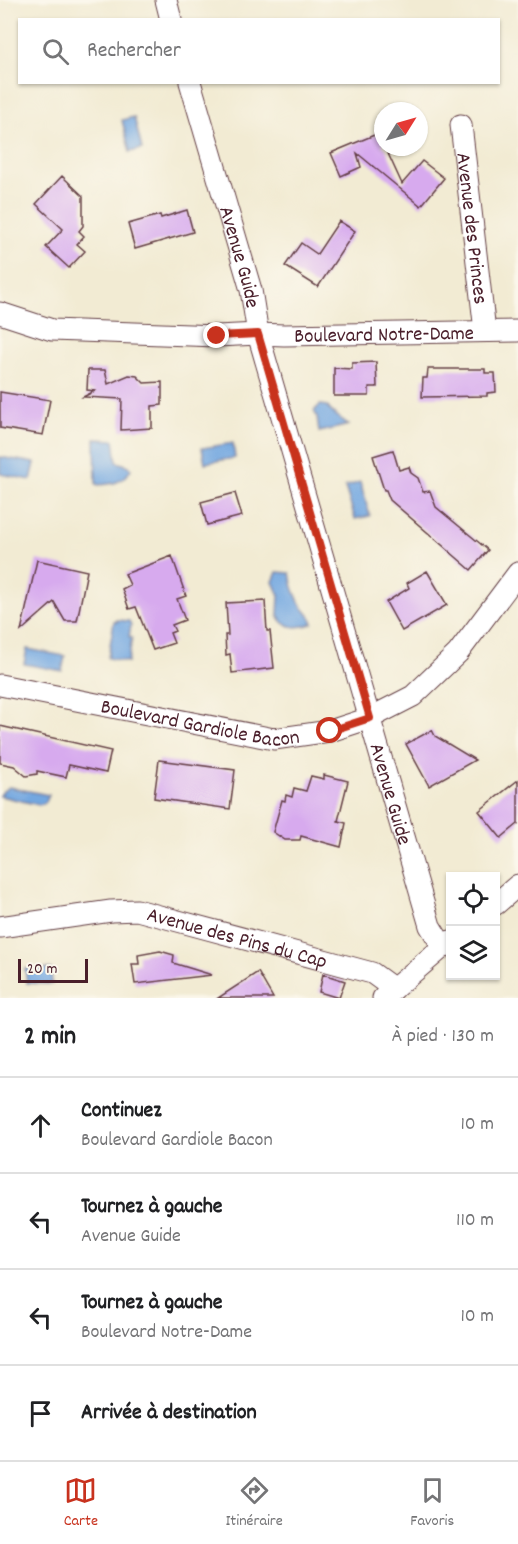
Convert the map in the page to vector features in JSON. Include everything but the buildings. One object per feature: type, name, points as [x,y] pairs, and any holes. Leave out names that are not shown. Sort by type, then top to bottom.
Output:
[{"type":"street","points":[[165,0],[170,18]]},
{"type":"street","name":"Avenue Guide","points":[[191,84],[251,290],[258,334],[430,926],[446,943]]},
{"type":"street","name":"Avenue des Princes","points":[[461,125],[485,331]]},
{"type":"street","name":"Boulevard Notre-Dame","points":[[0,313],[52,330],[217,336],[518,331]]},
{"type":"street","name":"Boulevard Gardiole Bacon","points":[[0,685],[274,739],[330,731],[370,718],[413,696],[458,653],[518,573]]},
{"type":"street","points":[[500,900],[518,885]]},
{"type":"street","name":"Avenue des Pins du Cap","points":[[0,927],[111,911],[137,910],[372,973],[388,993],[446,945]]},
{"type":"water","points":[[134,117],[142,149],[130,152],[122,120]]},
{"type":"water","points":[[320,405],[327,406],[349,425],[319,432],[314,411]]},
{"type":"water","points":[[95,439],[114,440],[117,462],[131,469],[124,478],[112,483],[96,485]]},
{"type":"water","points":[[233,443],[235,458],[205,463],[202,448]]},
{"type":"water","points":[[0,457],[35,463],[31,480],[0,474]]},
{"type":"water","points":[[360,482],[370,516],[355,519],[345,487]]},
{"type":"water","points":[[277,572],[290,573],[299,602],[313,623],[295,627],[281,620],[278,615],[279,595],[273,582]]},
{"type":"water","points":[[117,620],[129,621],[131,625],[129,637],[132,638],[128,662],[108,658],[114,621],[117,622]]},
{"type":"water","points":[[27,649],[65,656],[62,671],[24,664]]},
{"type":"water","points":[[9,787],[49,795],[46,802],[39,805],[0,796]]},
{"type":"water","points":[[25,969],[51,969],[52,984],[27,983]]},
{"type":"route","points":[[217,336],[258,334],[370,718],[330,731]]}]
